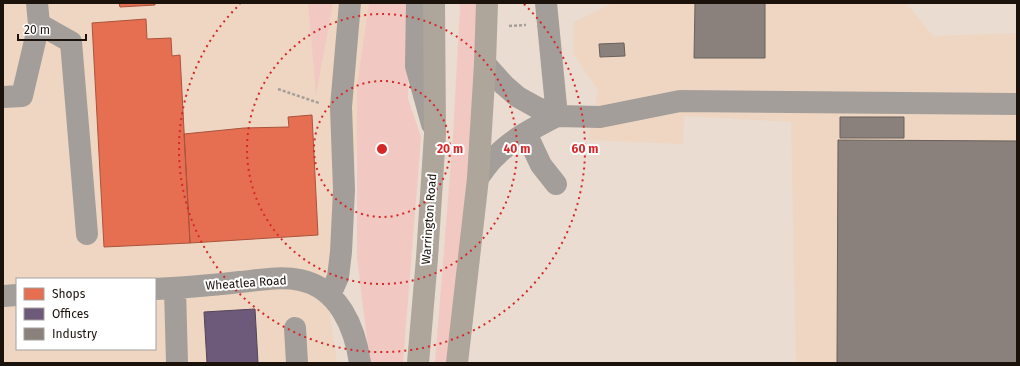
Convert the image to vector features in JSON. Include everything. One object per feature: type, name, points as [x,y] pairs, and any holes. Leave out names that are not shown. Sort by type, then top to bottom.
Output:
[{"type":"highway","name":"Warrington Road","points":[[418,363],[427,258],[435,134],[434,3]]},
{"type":"highway","points":[[457,363],[478,178],[487,3]]},
{"type":"street","points":[[330,295],[338,277],[341,252],[344,190],[342,107],[350,3]]},
{"type":"street","points":[[417,3],[416,66],[435,134]]},
{"type":"street","points":[[546,3],[557,116]]},
{"type":"street","points":[[3,97],[22,96],[38,13]]},
{"type":"street","points":[[38,13],[71,42],[87,234]]},
{"type":"street","points":[[485,64],[504,85],[518,97],[557,116],[600,117],[680,101],[1017,104]]},
{"type":"street","points":[[478,178],[496,155],[526,133],[557,116]]},
{"type":"street","points":[[526,133],[541,165],[556,184]]},
{"type":"street","name":"Wheatlea Road","points":[[165,289],[282,278],[301,280],[318,286],[330,295],[342,309],[351,326],[358,347],[360,363]]},
{"type":"street","points":[[165,289],[177,363]]},
{"type":"street","points":[[3,296],[16,296]]},
{"type":"street","points":[[295,328],[297,363]]},
{"type":"path","points":[[508,26],[530,25]]},
{"type":"path","points":[[278,89],[324,105],[342,107]]},
{"type":"shaded area","points":[[3,3],[374,3],[342,274],[330,315],[337,363],[3,363]]},
{"type":"shaded area","points":[[308,3],[333,3],[316,95]]},
{"type":"shaded area","points":[[369,3],[409,3],[408,99],[421,137],[403,363],[370,363],[357,258],[357,86]]},
{"type":"shaded area","points":[[459,3],[479,3],[479,53],[449,363],[435,363],[453,136]]},
{"type":"shaded area","points":[[613,3],[906,3],[933,36],[1017,33],[1017,363],[796,363],[791,122],[684,116],[683,144],[588,140],[598,90],[573,54],[574,22]]},
{"type":"building: Shops","points":[[119,3],[155,3],[155,5],[120,7]]},
{"type":"building: Shops","points":[[146,19],[147,39],[171,38],[172,56],[180,55],[190,243],[104,247],[92,23]]},
{"type":"building: Shops","points":[[312,115],[318,235],[190,243],[184,134],[244,128],[289,127],[288,117]]},
{"type":"building: Offices","points":[[255,309],[258,363],[207,363],[204,312]]},
{"type":"building: Industry","points":[[695,3],[765,3],[765,58],[694,58]]},
{"type":"building: Industry","points":[[624,43],[625,56],[600,57],[599,44]]},
{"type":"building: Industry","points":[[840,117],[904,117],[904,138],[840,138]]},
{"type":"building: Industry","points":[[838,140],[1017,141],[1017,363],[837,363]]}]
